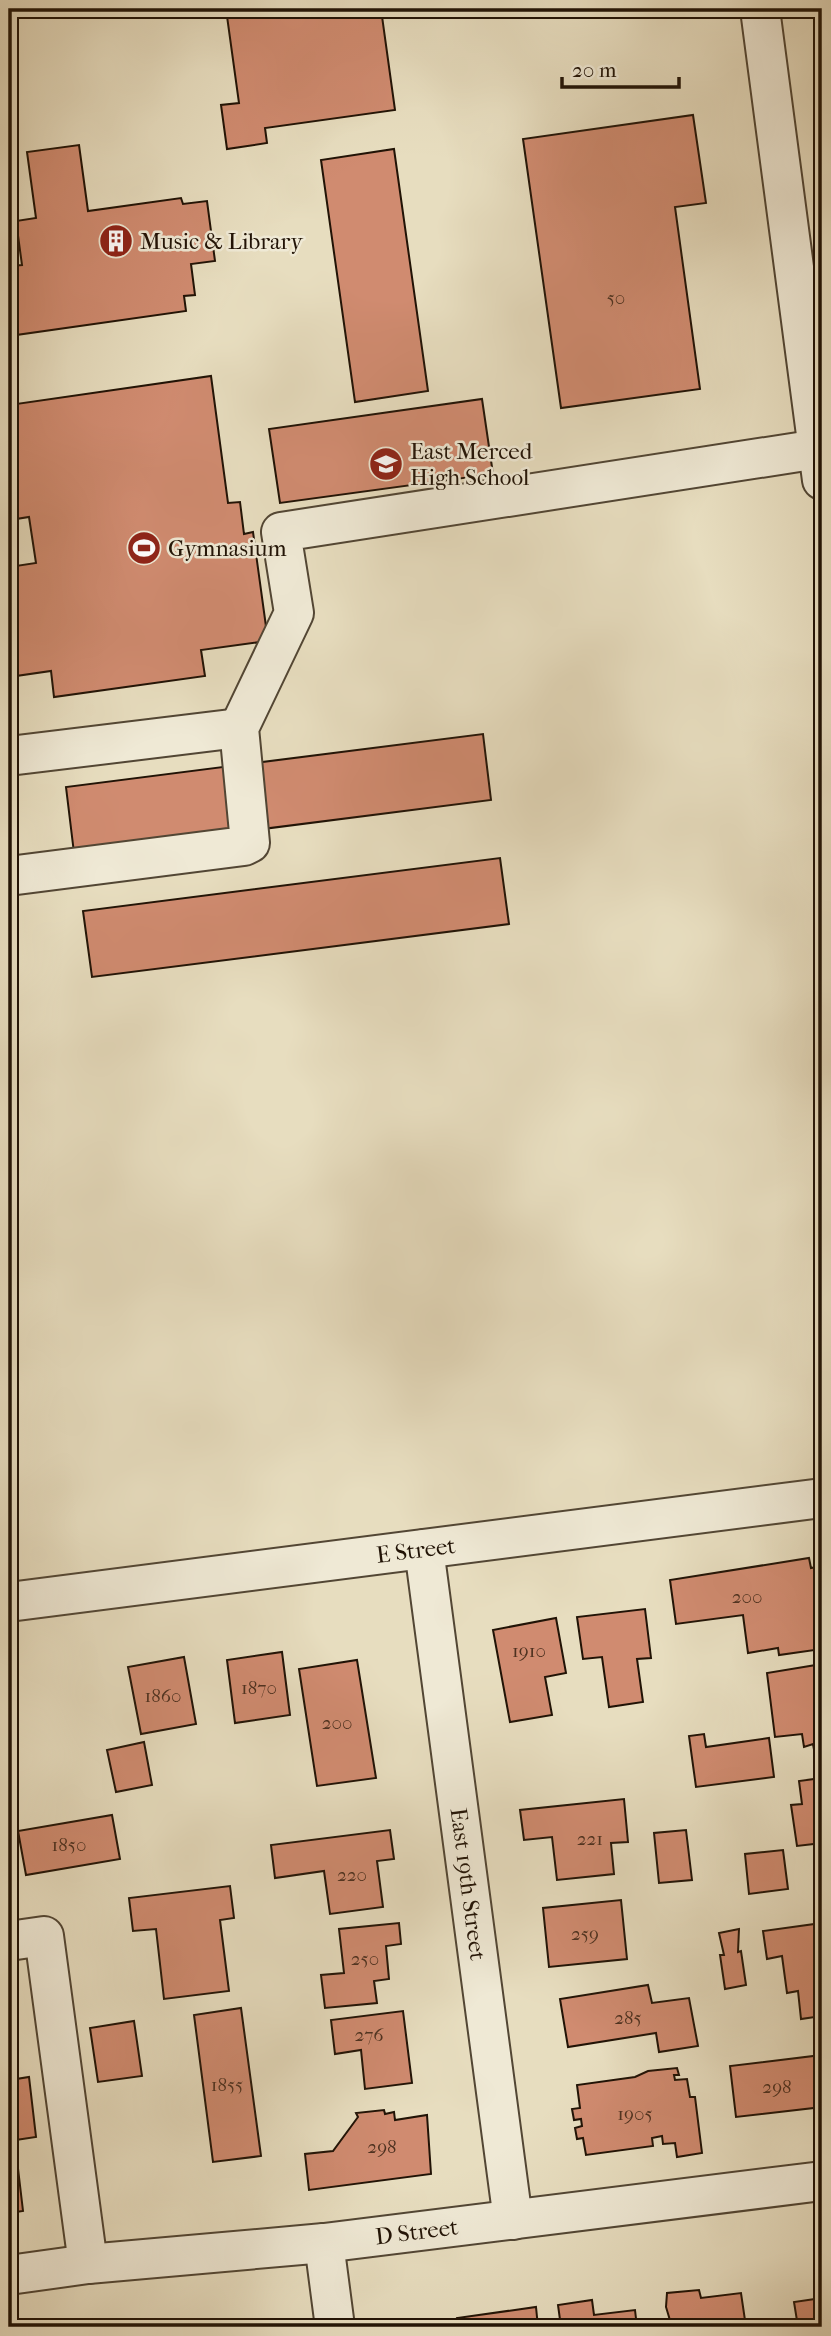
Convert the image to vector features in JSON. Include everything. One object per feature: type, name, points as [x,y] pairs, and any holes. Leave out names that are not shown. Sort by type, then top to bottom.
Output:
[{"type":"street","points":[[9,876],[248,845],[239,728],[294,613],[281,532],[820,465],[760,9]]},
{"type":"street","points":[[9,756],[239,728]]},
{"type":"street","name":"E Street","points":[[9,1602],[822,1498]]},
{"type":"street","name":"East 19th Street","points":[[424,1549],[513,2220]]},
{"type":"street","points":[[9,1941],[44,1936],[88,2264]]},
{"type":"street","name":"D Street","points":[[9,2275],[88,2264],[324,2243],[822,2181]]},
{"type":"street","points":[[324,2243],[335,2327]]},
{"type":"building","points":[[226,9],[381,9],[395,110],[265,128],[267,143],[227,149],[221,105],[239,103]]},
{"type":"building","points":[[693,115],[706,203],[675,207],[700,389],[561,408],[523,139]]},
{"type":"building","name":"Music & Library","points":[[79,145],[88,211],[181,198],[183,204],[207,201],[215,261],[191,264],[195,295],[184,296],[186,311],[9,336],[9,266],[22,265],[16,221],[36,218],[27,152]]},
{"type":"building","points":[[394,149],[428,391],[355,402],[321,160]]},
{"type":"building","name":"Gymnasium","points":[[211,376],[228,503],[240,502],[244,534],[253,532],[268,641],[201,650],[205,676],[54,697],[51,671],[9,677],[9,567],[36,563],[29,517],[16,519],[13,498],[9,499],[9,405]]},
{"type":"building","points":[[482,399],[493,474],[280,503],[269,429]]},
{"type":"building","points":[[483,734],[491,800],[74,853],[66,787]]},
{"type":"building","points":[[500,858],[509,924],[92,977],[83,911]]},
{"type":"building","points":[[809,1558],[811,1568],[822,1566],[822,1649],[779,1655],[778,1648],[748,1653],[743,1615],[676,1624],[670,1580]]},
{"type":"building","points":[[645,1609],[651,1658],[637,1659],[643,1702],[609,1707],[602,1657],[583,1659],[577,1617]]},
{"type":"building","points":[[556,1618],[566,1673],[545,1677],[552,1715],[510,1722],[493,1630]]},
{"type":"building","points":[[282,1652],[290,1715],[235,1723],[227,1660]]},
{"type":"building","points":[[184,1657],[196,1724],[141,1734],[128,1667]]},
{"type":"building","points":[[357,1660],[376,1778],[317,1786],[299,1669]]},
{"type":"building","points":[[822,1664],[822,1754],[815,1755],[813,1744],[804,1747],[802,1734],[775,1737],[767,1673]]},
{"type":"building","points":[[704,1734],[706,1747],[769,1738],[774,1777],[696,1787],[689,1736]]},
{"type":"building","points":[[144,1742],[152,1785],[116,1792],[107,1750]]},
{"type":"building","points":[[822,1778],[822,1843],[797,1846],[791,1805],[802,1804],[799,1781]]},
{"type":"building","points":[[624,1799],[628,1842],[611,1843],[614,1874],[557,1880],[552,1837],[524,1840],[520,1810]]},
{"type":"building","points":[[112,1815],[120,1859],[26,1875],[18,1831]]},
{"type":"building","points":[[390,1830],[394,1859],[377,1861],[383,1907],[330,1914],[324,1871],[275,1878],[271,1845]]},
{"type":"building","points":[[686,1830],[692,1880],[659,1883],[654,1833]]},
{"type":"building","points":[[783,1850],[788,1889],[749,1894],[745,1854]]},
{"type":"building","points":[[230,1886],[234,1918],[220,1920],[229,1991],[164,1999],[156,1929],[133,1931],[129,1898]]},
{"type":"building","points":[[621,1900],[627,1959],[549,1967],[543,1908]]},
{"type":"building","points":[[399,1923],[401,1944],[386,1946],[389,1979],[374,1981],[377,2003],[325,2008],[321,1975],[344,1973],[339,1929]]},
{"type":"building","points":[[822,1923],[822,2016],[801,2019],[798,1991],[787,1993],[782,1956],[767,1959],[763,1931]]},
{"type":"building","points":[[739,1929],[738,1952],[741,1951],[746,1985],[725,1989],[720,1955],[724,1955],[719,1933]]},
{"type":"building","points":[[648,1985],[652,2003],[689,1998],[698,2046],[659,2052],[656,2033],[568,2047],[560,1999]]},
{"type":"building","points":[[241,2008],[261,2156],[213,2162],[194,2015]]},
{"type":"building","points":[[403,2011],[412,2083],[365,2089],[361,2050],[335,2054],[331,2020]]},
{"type":"building","points":[[9,2019],[16,2079],[29,2077],[36,2137],[9,2141]]},
{"type":"building","points":[[134,2021],[142,2076],[98,2082],[90,2028]]},
{"type":"building","points":[[822,2055],[822,2107],[736,2117],[730,2066]]},
{"type":"building","points":[[677,2068],[679,2075],[674,2075],[675,2080],[687,2079],[690,2097],[695,2097],[702,2153],[677,2157],[675,2143],[663,2144],[662,2136],[652,2138],[653,2146],[586,2155],[583,2138],[577,2139],[575,2128],[582,2126],[581,2119],[574,2120],[572,2109],[580,2108],[577,2085]]},
{"type":"building","points":[[384,2110],[385,2114],[394,2112],[395,2120],[427,2115],[431,2174],[309,2190],[305,2154],[333,2151],[358,2117],[356,2113]]},
{"type":"building","points":[[17,2160],[23,2211],[9,2213],[9,2161]]},
{"type":"building","points":[[699,2290],[701,2298],[741,2293],[746,2327],[672,2327],[666,2307],[667,2293]]},
{"type":"building","points":[[822,2298],[822,2324],[798,2327],[794,2302]]},
{"type":"building","points":[[592,2300],[594,2315],[635,2310],[637,2327],[561,2327],[558,2305]]},
{"type":"building","points":[[536,2307],[538,2327],[458,2327],[457,2318]]},
{"type":"place","name":"Music & Library","points":[[116,241]]},
{"type":"place","name":"East Merced High School","points":[[386,464]]},
{"type":"place","name":"Gymnasium","points":[[144,548]]}]
